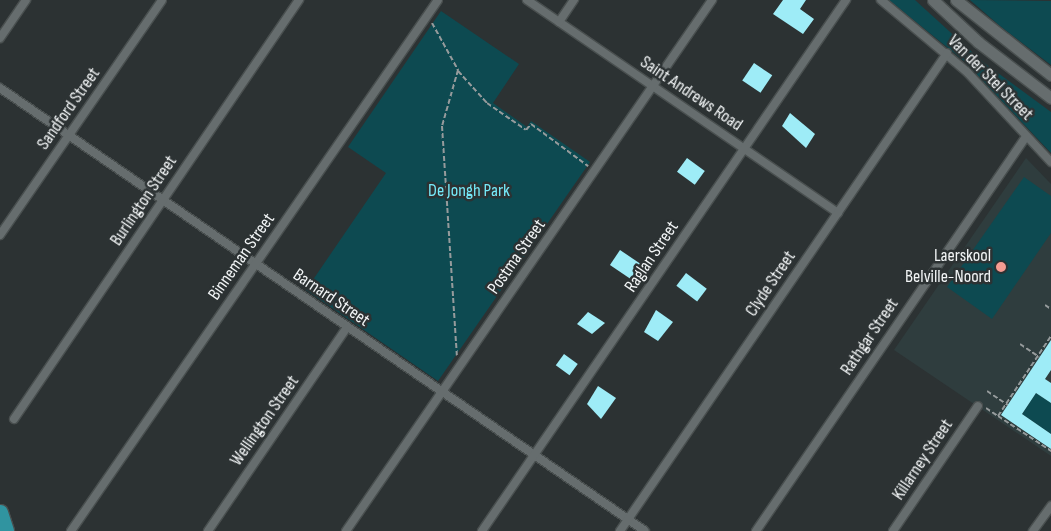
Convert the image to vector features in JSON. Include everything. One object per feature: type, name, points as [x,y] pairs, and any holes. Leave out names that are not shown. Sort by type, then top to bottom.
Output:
[{"type":"highway","points":[[0,512],[6,531]]},
{"type":"main road","points":[[933,0],[978,42],[1051,98]]},
{"type":"main road","points":[[956,0],[1051,75]]},
{"type":"street","points":[[0,38],[26,0]]},
{"type":"street","name":"Sandford Street","points":[[0,235],[162,0]]},
{"type":"street","name":"Burlington Street","points":[[14,419],[299,0]]},
{"type":"street","name":"Binneman Street","points":[[71,531],[438,0]]},
{"type":"street","name":"Saint Andrews Road","points":[[527,0],[838,213]]},
{"type":"street","points":[[559,22],[574,0]]},
{"type":"street","name":"Postma Street","points":[[346,531],[712,0]]},
{"type":"street","name":"Raglan Street","points":[[482,531],[846,0]]},
{"type":"street","name":"Van der Stel Street","points":[[881,0],[947,53],[1051,162]]},
{"type":"street","name":"Clyde Street","points":[[620,531],[947,53]]},
{"type":"street","name":"Barnard Street","points":[[0,88],[442,393],[646,531]]},
{"type":"street","name":"Rathgar Street","points":[[756,531],[1026,136]]},
{"type":"street","name":"Wellington Street","points":[[208,531],[347,327]]},
{"type":"street","name":"Killarney Street","points":[[893,531],[978,405]]},
{"type":"street","points":[[1033,531],[1051,506]]},
{"type":"path","points":[[431,20],[458,70],[487,103],[526,130],[530,124],[588,166]]},
{"type":"path","points":[[457,358],[442,126],[458,70]]},
{"type":"path","points":[[1045,305],[1051,309]]},
{"type":"path","points":[[998,416],[1051,336]]},
{"type":"path","points":[[1020,344],[1039,356]]},
{"type":"path","points":[[988,392],[1007,404]]},
{"type":"path","points":[[978,405],[1051,451]]},
{"type":"shaded area","name":"Laerskool Belville-Noord","points":[[1026,158],[1051,184],[1051,456],[894,350]]},
{"type":"green space","points":[[889,0],[915,0],[983,62],[1051,112],[1051,153],[964,61]]},
{"type":"green space","points":[[970,0],[1051,1],[1051,65],[1000,26]]},
{"type":"green space","name":"De Jongh Park","points":[[441,11],[519,64],[493,103],[527,127],[531,121],[590,162],[438,381],[306,290],[386,173],[348,147]]},
{"type":"green space","points":[[1024,177],[1051,196],[1051,233],[992,319],[947,287]]},
{"type":"green space","points":[[1036,393],[1051,403],[1051,434],[1022,414]]},
{"type":"building","points":[[783,0],[806,0],[800,9],[814,19],[803,34],[773,14]]},
{"type":"building","points":[[754,63],[772,75],[760,93],[742,80]]},
{"type":"building","points":[[790,113],[815,134],[806,148],[782,126]]},
{"type":"building","points":[[687,158],[705,171],[695,185],[677,172]]},
{"type":"building","points":[[620,250],[641,264],[631,279],[610,265]]},
{"type":"building","points":[[686,273],[707,289],[697,301],[676,286]]},
{"type":"building","points":[[656,310],[673,322],[658,341],[644,332]]},
{"type":"building","points":[[588,312],[605,323],[592,334],[577,324]]},
{"type":"building","points":[[1051,340],[1051,370],[1045,379],[1051,383],[1051,403],[1036,393],[1022,414],[1051,434],[1051,449],[1001,415]]},
{"type":"building","points":[[564,354],[578,364],[570,375],[556,365]]},
{"type":"building","points":[[598,386],[616,398],[601,419],[587,404]]},
{"type":"place","name":"Laerskool Belville-Noord","points":[[1001,267]]}]
